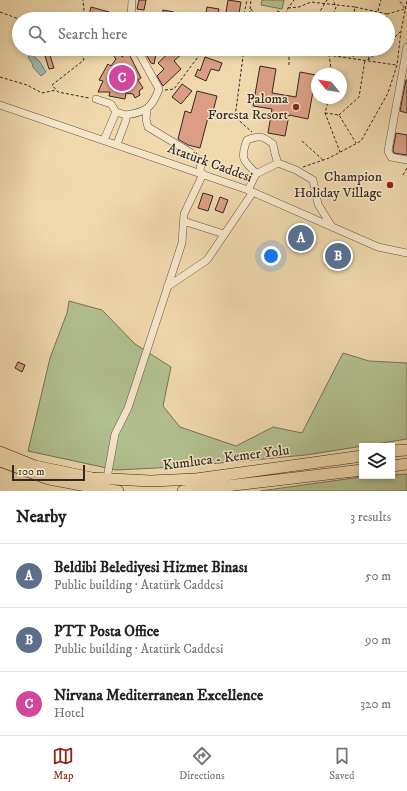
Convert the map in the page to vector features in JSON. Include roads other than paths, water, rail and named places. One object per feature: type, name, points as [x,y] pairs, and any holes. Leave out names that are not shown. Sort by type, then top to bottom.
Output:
[{"type":"highway","points":[[395,451],[407,450]]},
{"type":"highway","name":"Kumluca - Kemer Yolu","points":[[0,452],[35,466],[92,478],[151,481],[196,478],[359,456]]},
{"type":"highway","points":[[0,462],[49,479],[118,491]]},
{"type":"highway","points":[[395,466],[407,464]]},
{"type":"highway","points":[[183,491],[359,470]]},
{"type":"street","points":[[131,12],[132,0]]},
{"type":"street","points":[[407,47],[388,151],[391,157],[407,160]]},
{"type":"street","points":[[107,478],[115,434],[128,408],[182,243],[184,214],[202,174],[201,162],[192,154],[148,127],[146,118],[147,110],[155,98],[159,88],[141,56]]},
{"type":"street","points":[[96,99],[111,104],[116,112],[126,115],[147,110]]},
{"type":"street","name":"Atatürk Caddesi","points":[[0,105],[250,191],[378,247],[407,253]]},
{"type":"street","points":[[104,140],[116,112]]},
{"type":"street","points":[[117,144],[126,120],[126,115]]},
{"type":"street","points":[[256,173],[245,162],[242,152],[247,140],[256,136],[266,138],[274,144],[275,154],[281,167]]},
{"type":"street","points":[[256,173],[281,167],[313,180],[318,204],[332,227]]},
{"type":"street","points":[[167,288],[207,260],[250,191],[256,173]]},
{"type":"street","points":[[183,221],[224,234]]},
{"type":"water","points":[[34,56],[46,72],[41,76],[32,66],[33,65],[28,57]]},
{"type":"place","name":"Nirvana Mediterranean Excellence","points":[[122,78]]},
{"type":"place","name":"Paloma Foresta Resort","points":[[296,107]]},
{"type":"place","name":"Champion Holiday Village","points":[[390,185]]},
{"type":"place","name":"Beldibi Belediyesi Hizmet Binası","points":[[301,238]]},
{"type":"place","name":"PTT Posta Office","points":[[338,256]]}]
